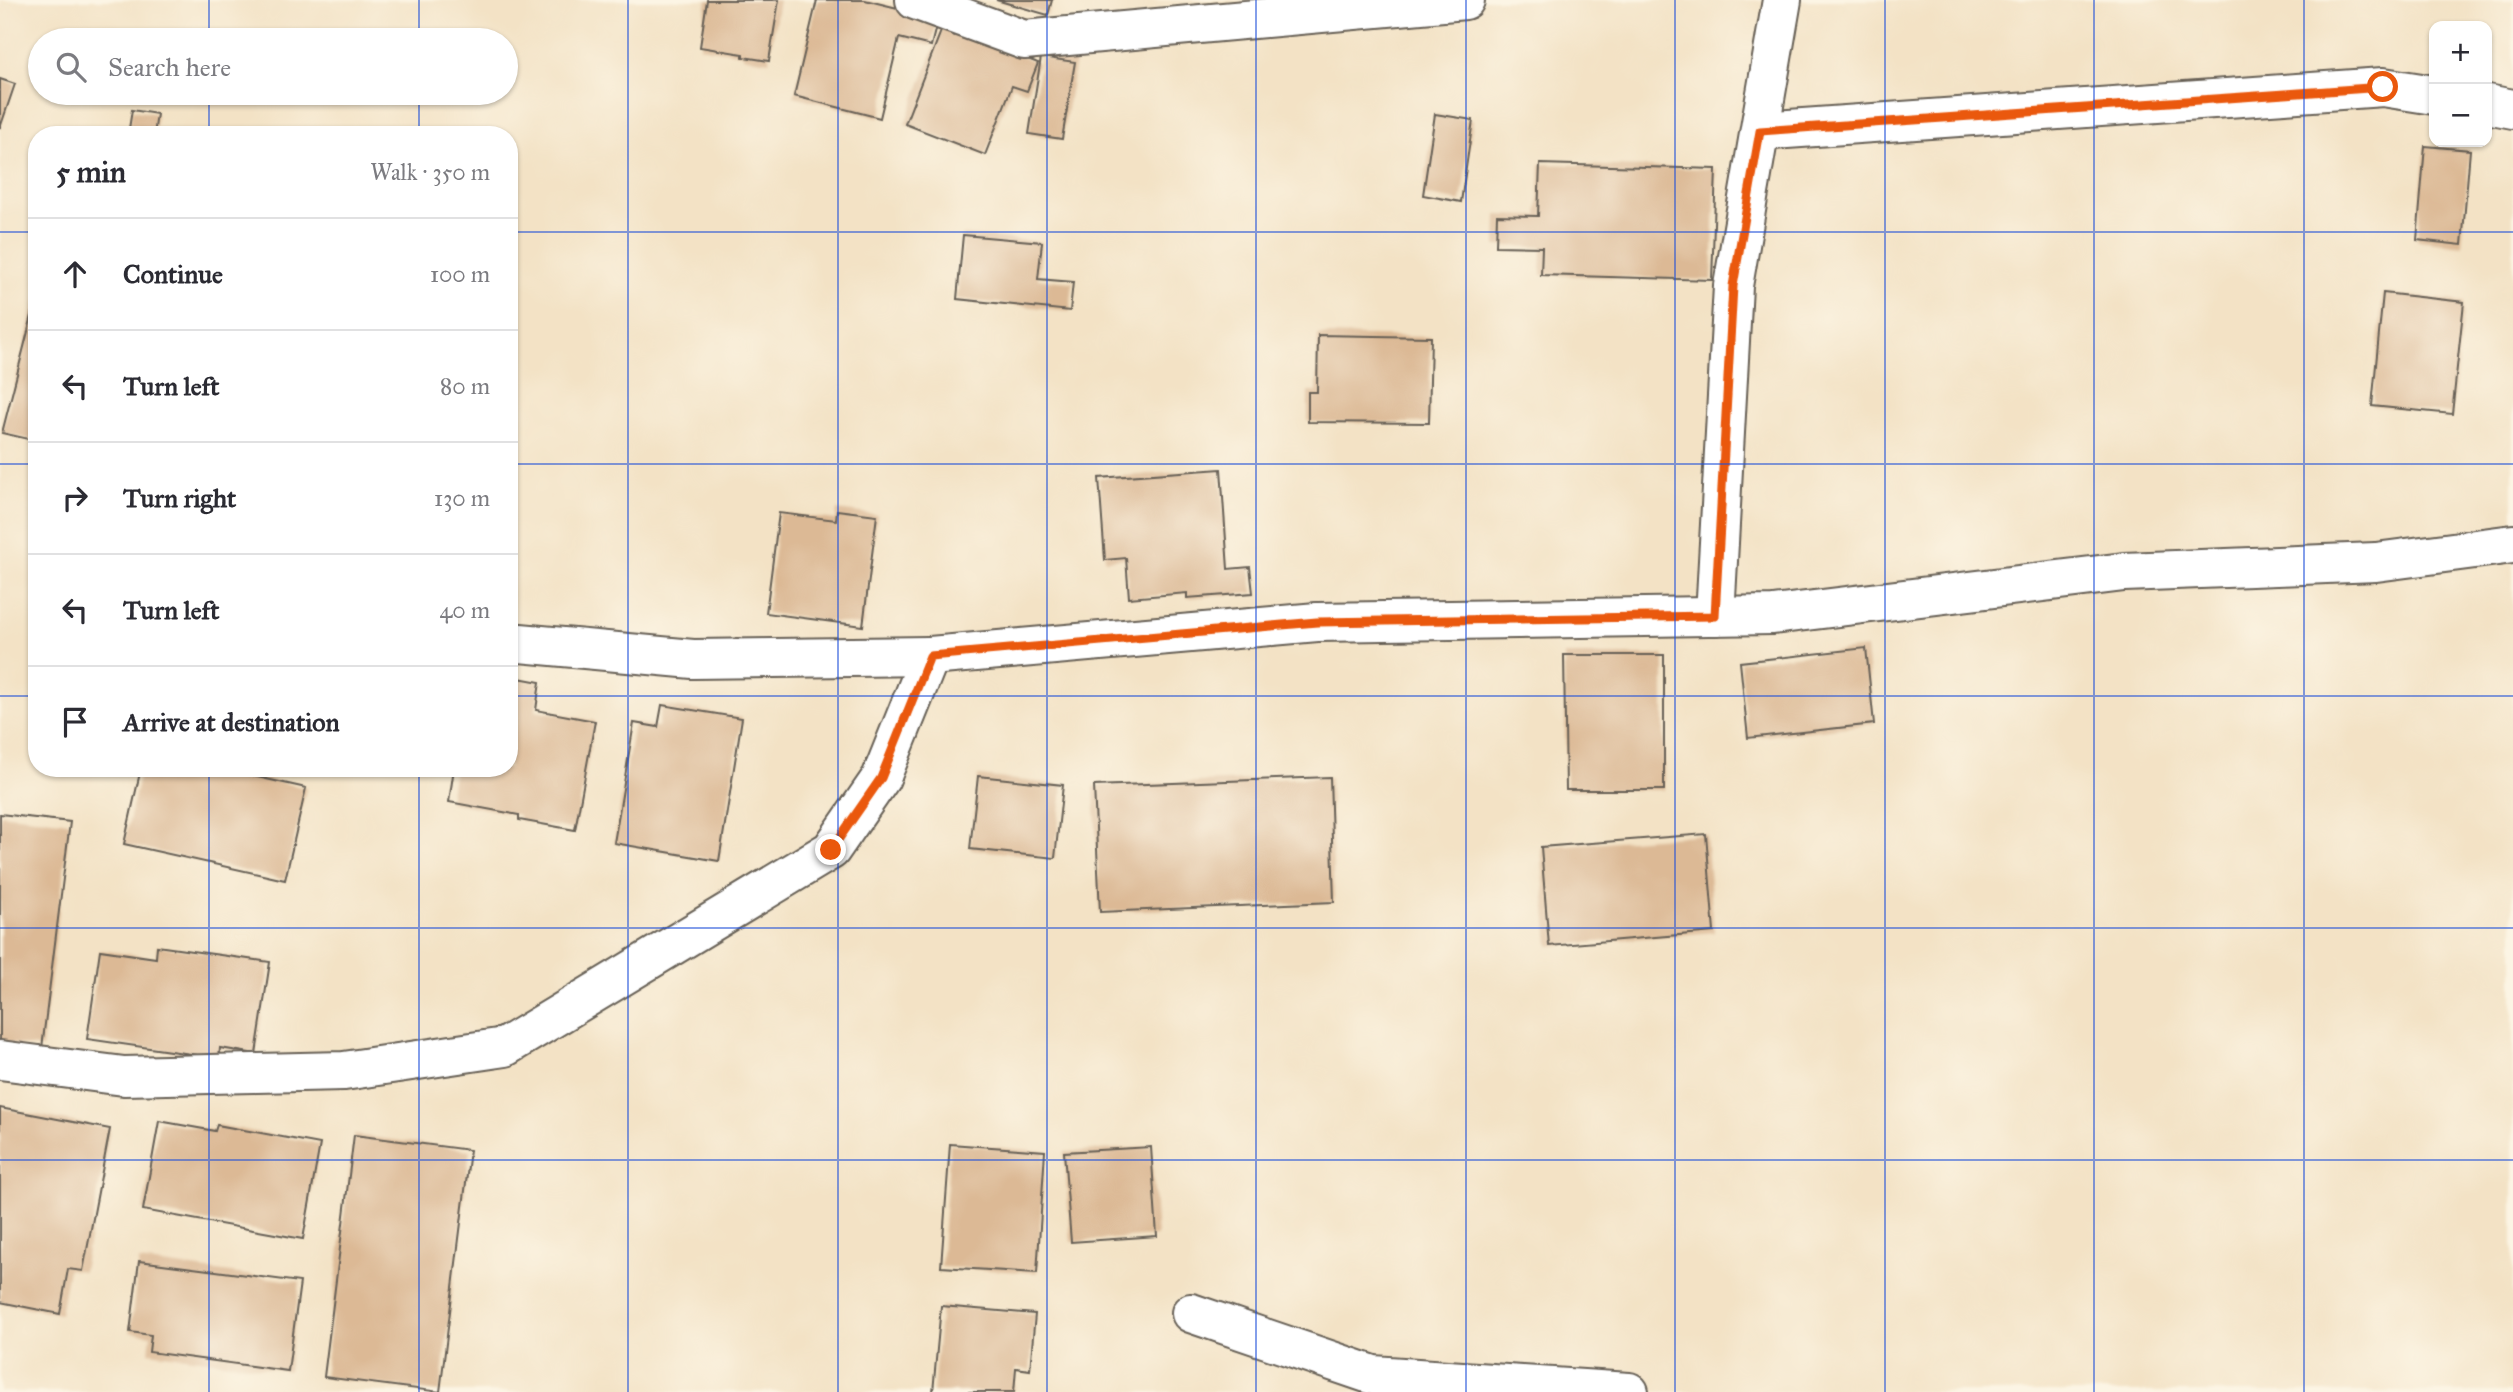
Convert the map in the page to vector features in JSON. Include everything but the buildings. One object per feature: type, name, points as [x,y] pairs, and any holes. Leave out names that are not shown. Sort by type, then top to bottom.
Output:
[{"type":"street","points":[[915,0],[1024,40],[1465,0]]},
{"type":"street","points":[[1715,616],[1733,286],[1782,0]]},
{"type":"street","points":[[1760,131],[2383,87],[2429,94]]},
{"type":"street","points":[[2492,105],[2513,109]]},
{"type":"street","points":[[518,643],[693,659],[930,656],[1317,622],[1773,615],[2123,572],[2376,562],[2513,544]]},
{"type":"street","points":[[0,1060],[124,1076],[344,1071],[505,1047],[831,850],[881,778],[930,656]]},
{"type":"street","points":[[1191,1313],[1373,1375],[1629,1392]]},
{"type":"route","points":[[831,850],[881,778],[930,656],[1317,622],[1715,616],[1733,286],[1760,131],[2383,87]]}]
